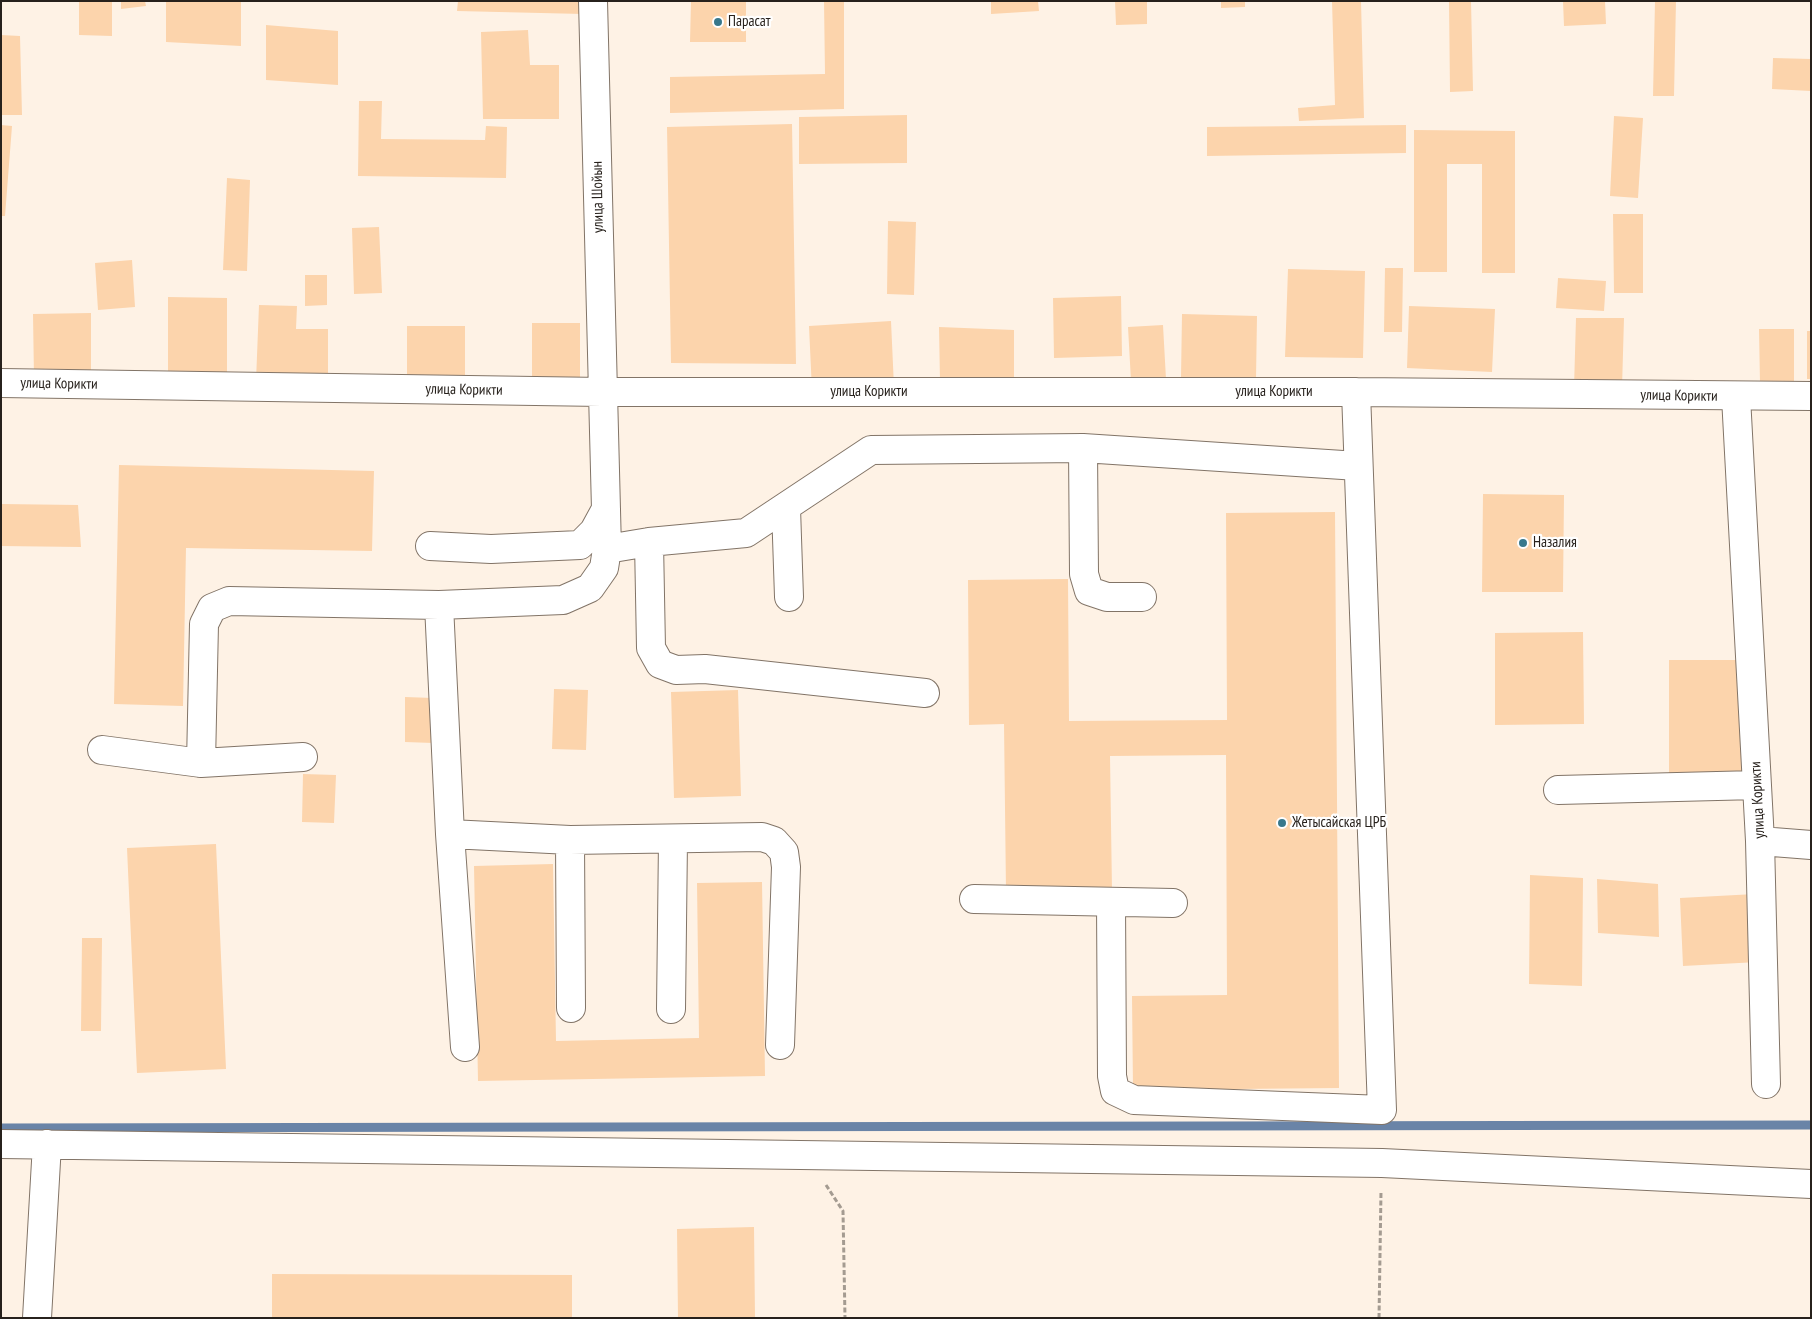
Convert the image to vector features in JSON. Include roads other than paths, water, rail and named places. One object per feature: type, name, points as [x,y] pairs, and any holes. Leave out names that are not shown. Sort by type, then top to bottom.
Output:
[{"type":"street","name":"улица Шойын","points":[[201,763],[204,624],[212,608],[229,601],[439,605],[562,600],[590,588],[604,568],[607,549],[593,1]]},
{"type":"street","name":"улица Корикти","points":[[1,383],[602,392],[1356,392],[1736,397],[1811,396]]},
{"type":"street","points":[[1111,902],[1112,1076],[1115,1091],[1134,1100],[1382,1110],[1356,392]]},
{"type":"street","name":"улица Корикти","points":[[1736,397],[1760,841],[1766,1084]]},
{"type":"street","points":[[607,549],[649,542],[746,533],[871,450],[1084,448],[1358,466]]},
{"type":"street","points":[[1084,448],[1084,574],[1089,591],[1107,597],[1142,598]]},
{"type":"street","points":[[786,508],[789,596]]},
{"type":"street","points":[[430,546],[491,549],[580,545],[594,532],[606,510]]},
{"type":"street","points":[[649,542],[651,648],[660,664],[676,670],[706,669],[925,693]]},
{"type":"street","points":[[439,605],[450,834],[465,1046]]},
{"type":"street","points":[[102,750],[201,763],[303,757]]},
{"type":"street","points":[[1558,790],[1757,785]]},
{"type":"street","points":[[450,834],[570,840],[673,840],[762,837],[774,841],[784,852],[786,866],[780,1045]]},
{"type":"street","points":[[570,840],[571,1008]]},
{"type":"street","points":[[670,1010],[673,840]]},
{"type":"street","points":[[1760,841],[1811,845]]},
{"type":"street","points":[[974,899],[1172,903]]},
{"type":"street","points":[[1,1144],[1382,1163],[1811,1184]]},
{"type":"street","points":[[37,1318],[47,1144]]},
{"type":"waterway","points":[[1,1128],[1811,1125]]},
{"type":"place","name":"Парасат","points":[[718,22]]},
{"type":"place","name":"Назалия","points":[[1523,543]]},
{"type":"place","name":"Жетысайская ЦРБ","points":[[1282,823]]}]
